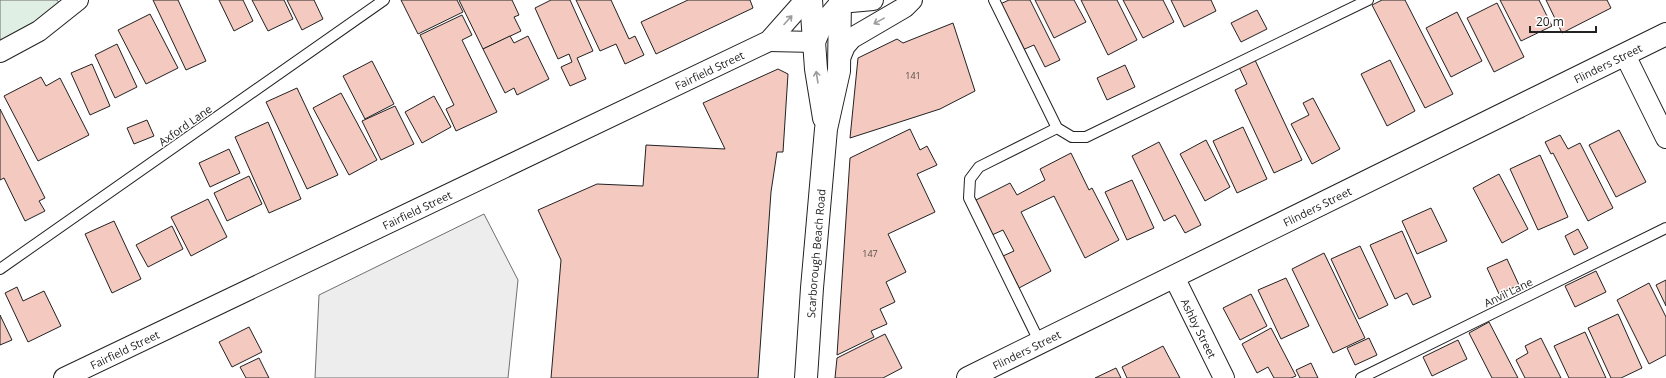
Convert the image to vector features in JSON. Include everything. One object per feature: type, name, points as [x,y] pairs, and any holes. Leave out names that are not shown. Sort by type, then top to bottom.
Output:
[{"type":"street","points":[[0,52],[39,31],[78,0]]},
{"type":"street","name":"Fairfield Street","points":[[64,378],[769,40],[808,0]]},
{"type":"street","name":"Scarborough Beach Road","points":[[811,0],[816,69],[826,129]]},
{"type":"street","points":[[815,42],[823,23],[840,2],[873,0]]},
{"type":"street","points":[[840,58],[845,46],[852,38],[905,7],[912,0]]},
{"type":"street","name":"Scarborough Beach Road","points":[[806,378],[812,288],[826,129],[840,71],[840,2]]},
{"type":"street","name":"Flinders Street","points":[[968,378],[1666,34]]},
{"type":"street","name":"Fairfield Street","points":[[769,40],[815,42]]},
{"type":"street","points":[[1625,55],[1666,138]]},
{"type":"street","name":"Ashby Street","points":[[1174,277],[1224,378]]},
{"type":"lane","name":"Axford Lane","points":[[0,269],[384,0]]},
{"type":"lane","points":[[994,0],[1057,128],[1072,137],[1086,137],[1368,0]]},
{"type":"lane","points":[[1040,343],[969,198],[970,178],[979,167],[1057,128]]},
{"type":"lane","name":"Anvil Lane","points":[[1361,378],[1666,228]]},
{"type":"green space","points":[[0,0],[57,0],[59,3],[43,18],[0,42]]},
{"type":"shaded area","points":[[484,214],[518,280],[508,378],[315,378],[319,295]]},
{"type":"building","points":[[153,0],[178,0],[206,61],[186,70]]},
{"type":"building","points":[[219,0],[243,0],[253,21],[234,31]]},
{"type":"building","points":[[252,0],[284,0],[293,19],[268,31]]},
{"type":"building","points":[[287,0],[314,0],[323,19],[302,30]]},
{"type":"building","points":[[401,0],[457,0],[463,12],[418,34]]},
{"type":"building","points":[[459,0],[512,0],[519,15],[514,17],[521,31],[483,49]]},
{"type":"building","points":[[551,0],[570,0],[593,51],[577,58],[586,79],[570,86],[561,67],[572,62],[569,54],[558,59],[535,8]]},
{"type":"building","points":[[576,0],[611,0],[629,39],[635,36],[644,55],[625,64],[616,44],[600,51]]},
{"type":"building","points":[[688,0],[750,0],[753,8],[656,54],[641,22]]},
{"type":"building","points":[[1009,0],[1030,0],[1060,60],[1045,67],[1034,45],[1020,51],[998,5]]},
{"type":"building","points":[[1035,0],[1074,0],[1086,22],[1054,38]]},
{"type":"building","points":[[1081,0],[1117,0],[1137,40],[1108,55]]},
{"type":"building","points":[[1123,0],[1163,0],[1174,22],[1143,38]]},
{"type":"building","points":[[1171,0],[1211,0],[1216,11],[1184,27]]},
{"type":"building","points":[[1382,0],[1405,0],[1453,94],[1425,108],[1372,5]]},
{"type":"building","points":[[1500,0],[1539,0],[1552,26],[1521,41]]},
{"type":"building","points":[[1546,0],[1607,0],[1611,8],[1562,33]]},
{"type":"building","points":[[1497,3],[1524,57],[1494,72],[1467,18]]},
{"type":"building","points":[[1257,10],[1267,29],[1241,42],[1231,23]]},
{"type":"building","points":[[1457,12],[1482,61],[1451,77],[1426,28]]},
{"type":"building","points":[[150,14],[178,68],[146,84],[118,30]]},
{"type":"building","points":[[462,15],[472,35],[462,40],[497,112],[456,131],[446,109],[454,105],[420,35]]},
{"type":"building","points":[[953,23],[975,91],[940,109],[850,138],[858,58],[897,39],[903,43]]},
{"type":"building","points":[[510,36],[514,43],[528,36],[549,79],[517,95],[514,88],[505,93],[483,49]]},
{"type":"building","points":[[117,44],[137,87],[115,98],[95,55]]},
{"type":"building","points":[[1255,60],[1302,160],[1274,173],[1235,90],[1247,84],[1239,67]]},
{"type":"building","points":[[1390,60],[1415,111],[1387,126],[1361,74]]},
{"type":"building","points":[[372,61],[394,104],[365,119],[343,76]]},
{"type":"building","points":[[92,64],[110,106],[90,115],[71,73]]},
{"type":"building","points":[[1125,65],[1135,87],[1107,100],[1097,78]]},
{"type":"building","points":[[778,69],[788,74],[783,152],[777,152],[771,192],[758,378],[551,378],[561,260],[538,210],[597,184],[643,186],[646,145],[725,149],[703,103]]},
{"type":"building","points":[[41,77],[46,86],[60,78],[89,135],[38,161],[4,96]]},
{"type":"building","points":[[297,88],[338,175],[307,189],[266,102]]},
{"type":"building","points":[[341,93],[377,160],[349,175],[313,108]]},
{"type":"building","points":[[434,96],[451,127],[422,143],[405,112]]},
{"type":"building","points":[[1313,98],[1340,149],[1312,164],[1291,124],[1309,115],[1303,103]]},
{"type":"building","points":[[395,106],[414,144],[381,160],[362,121]]},
{"type":"building","points":[[0,109],[45,198],[39,201],[45,211],[25,221],[4,178],[0,180]]},
{"type":"building","points":[[147,120],[154,136],[134,144],[127,128]]},
{"type":"building","points":[[268,122],[301,199],[269,213],[235,137]]},
{"type":"building","points":[[1243,127],[1267,179],[1237,193],[1213,141]]},
{"type":"building","points":[[910,129],[920,150],[927,146],[937,165],[917,174],[935,212],[888,234],[906,272],[886,282],[895,302],[880,309],[887,324],[871,331],[874,337],[837,355],[850,158]]},
{"type":"building","points":[[1619,130],[1646,182],[1616,197],[1589,145]]},
{"type":"building","points":[[1560,135],[1568,149],[1580,143],[1613,208],[1588,221],[1553,153],[1551,154],[1545,142]]},
{"type":"building","points":[[1206,140],[1230,187],[1205,201],[1180,154]]},
{"type":"building","points":[[1159,142],[1201,225],[1185,233],[1175,215],[1164,221],[1132,156]]},
{"type":"building","points":[[229,149],[240,173],[210,187],[199,163]]},
{"type":"building","points":[[1071,153],[1089,190],[1092,188],[1119,240],[1085,258],[1054,196],[1021,212],[1051,271],[1019,288],[1003,256],[1014,251],[1003,230],[992,235],[974,201],[1010,183],[1017,195],[1045,180],[1040,169]]},
{"type":"building","points":[[1540,155],[1568,217],[1538,230],[1510,169]]},
{"type":"building","points":[[1499,174],[1528,229],[1502,243],[1473,188]]},
{"type":"building","points":[[249,176],[262,204],[227,221],[214,193]]},
{"type":"building","points":[[1132,180],[1154,228],[1127,240],[1105,192]]},
{"type":"building","points":[[208,199],[227,237],[191,256],[171,217]]},
{"type":"building","points":[[1431,208],[1447,241],[1417,254],[1402,221]]},
{"type":"building","points":[[114,221],[141,279],[112,293],[85,234]]},
{"type":"building","points":[[172,226],[183,249],[148,267],[136,245]]},
{"type":"building","points":[[1578,229],[1588,248],[1574,255],[1565,236]]},
{"type":"building","points":[[1402,231],[1431,297],[1413,305],[1407,293],[1395,299],[1370,245]]},
{"type":"building","points":[[1360,246],[1388,305],[1359,319],[1331,259]]},
{"type":"building","points":[[1324,253],[1365,338],[1333,353],[1292,269]]},
{"type":"building","points":[[1507,259],[1519,285],[1499,294],[1487,268]]},
{"type":"building","points":[[1596,271],[1606,292],[1575,307],[1565,286]]},
{"type":"building","points":[[1286,278],[1309,326],[1281,339],[1258,290]]},
{"type":"building","points":[[1666,280],[1666,306],[1656,285]]},
{"type":"building","points":[[1649,283],[1666,317],[1666,355],[1649,364],[1617,300]]},
{"type":"building","points":[[17,287],[23,301],[44,291],[61,326],[28,342],[5,293]]},
{"type":"building","points":[[1251,294],[1267,326],[1240,340],[1223,308]]},
{"type":"building","points":[[1618,314],[1642,368],[1621,378],[1611,378],[1588,328]]},
{"type":"building","points":[[0,315],[12,340],[0,345]]},
{"type":"building","points":[[1489,322],[1518,378],[1492,378],[1469,333]]},
{"type":"building","points":[[249,327],[262,352],[232,367],[219,342]]},
{"type":"building","points":[[1271,328],[1296,376],[1291,378],[1274,378],[1268,367],[1257,373],[1242,344]]},
{"type":"building","points":[[1585,332],[1606,378],[1569,378],[1554,346]]},
{"type":"building","points":[[885,334],[902,368],[883,378],[835,378],[837,358]]},
{"type":"building","points":[[1369,338],[1377,355],[1355,365],[1347,348]]},
{"type":"building","points":[[1541,338],[1561,378],[1525,378],[1516,360],[1528,353],[1525,346]]},
{"type":"building","points":[[1458,340],[1467,359],[1432,376],[1423,357]]},
{"type":"building","points":[[1163,346],[1180,378],[1127,378],[1122,367]]},
{"type":"building","points":[[259,358],[269,378],[246,378],[240,367]]},
{"type":"building","points":[[1311,363],[1318,378],[1300,378],[1296,370]]},
{"type":"building","points":[[1116,368],[1121,378],[1095,378]]}]
